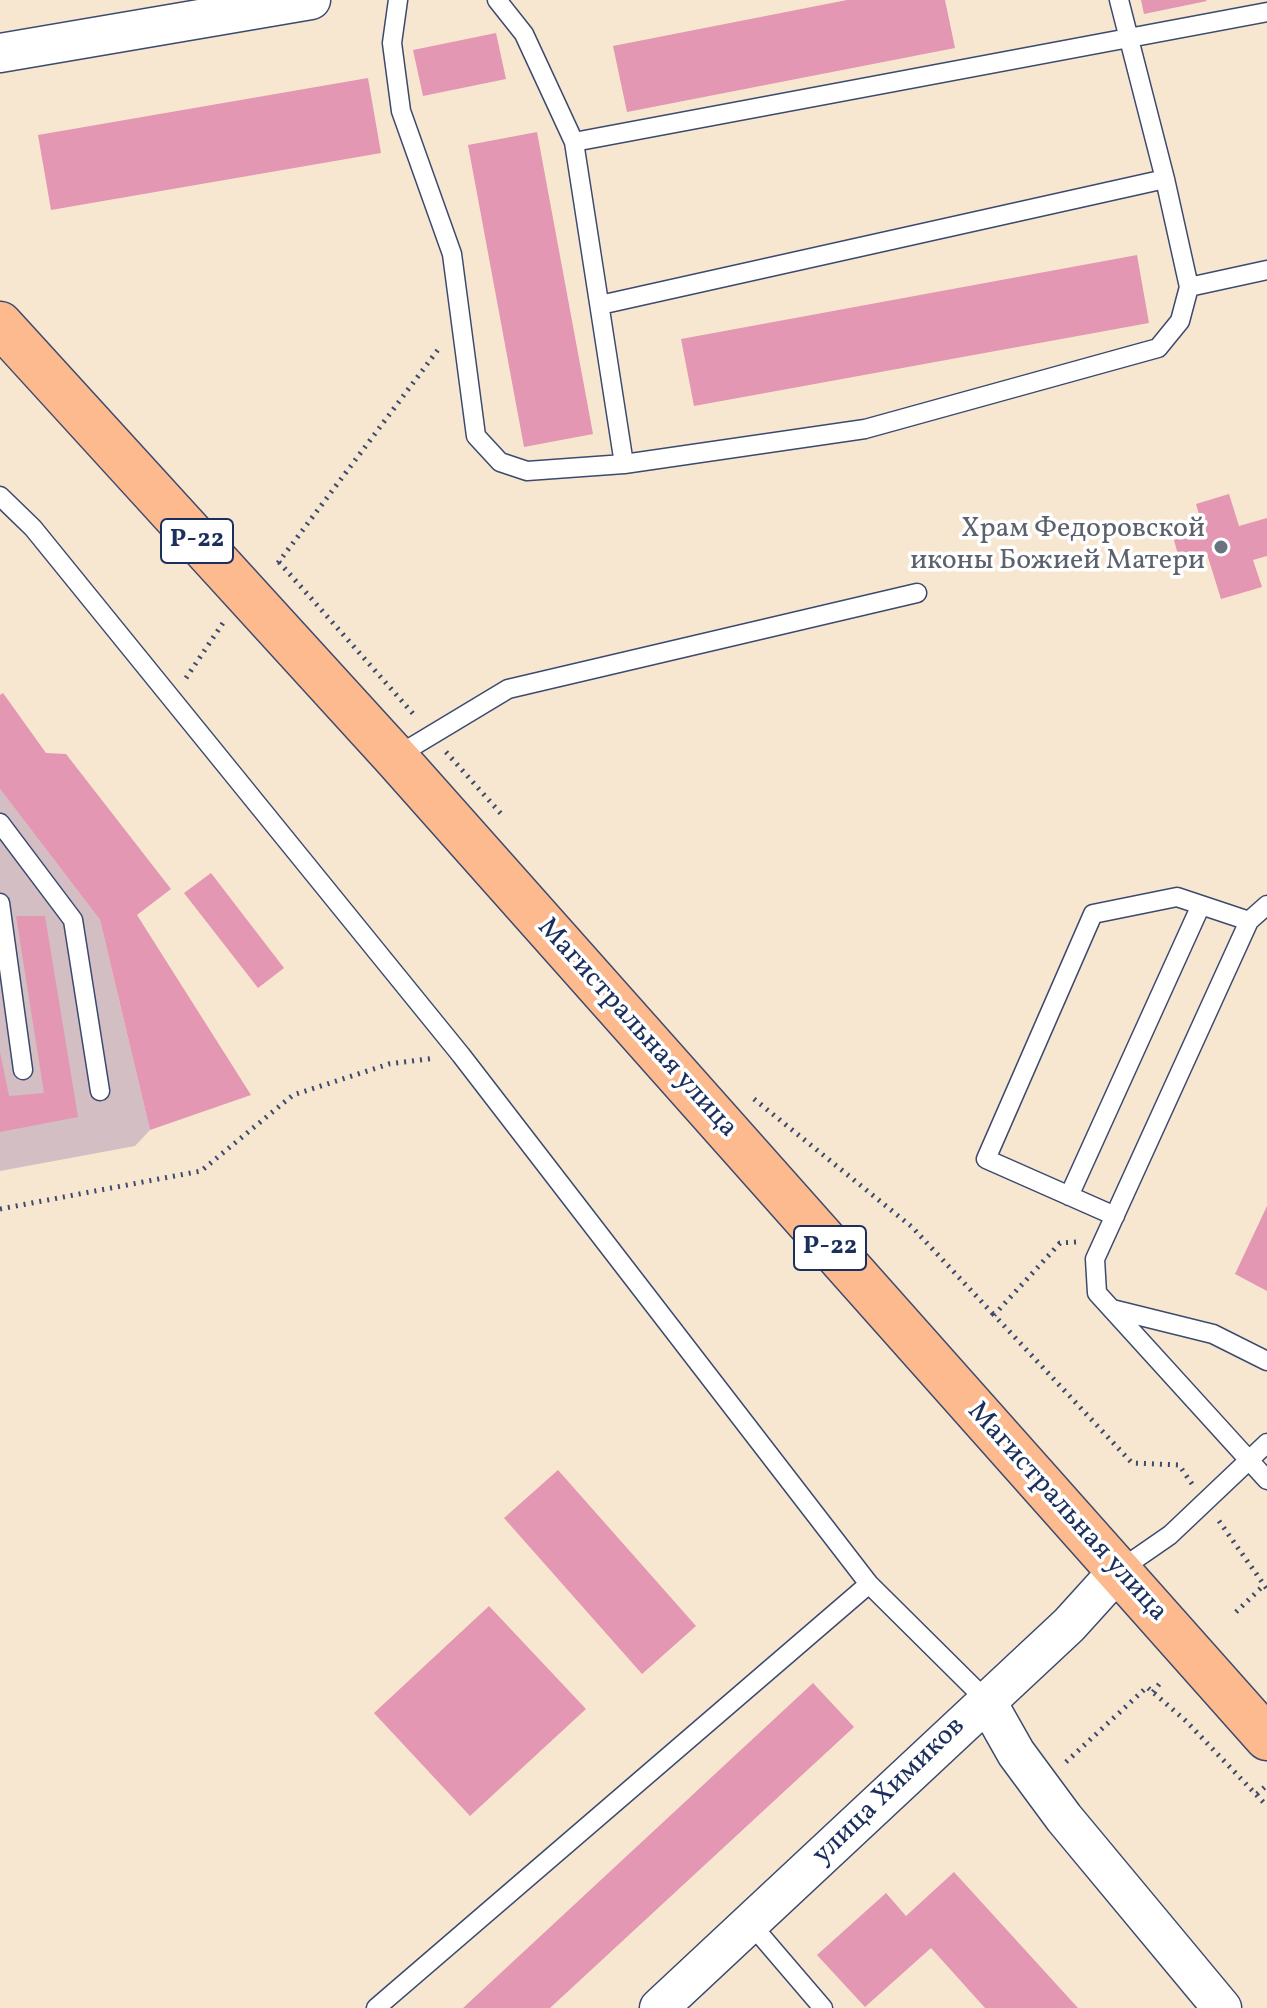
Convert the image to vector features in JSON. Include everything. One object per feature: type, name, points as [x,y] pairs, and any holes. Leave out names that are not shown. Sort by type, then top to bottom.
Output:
[{"type":"highway","name":"Магистральная улица","points":[[0,324],[395,757],[1267,1738]]},
{"type":"street","points":[[0,53],[311,0]]},
{"type":"street","name":"улица Химиков","points":[[659,2008],[1069,1625],[1117,1572]]},
{"type":"street","points":[[986,1700],[1040,1785],[1222,2008]]},
{"type":"lane","points":[[398,0],[392,43],[401,111],[452,254],[476,436],[500,462],[527,471],[624,464],[865,429],[1158,348],[1180,321],[1189,287],[1119,0]]},
{"type":"lane","points":[[497,0],[524,34],[574,142],[624,464]]},
{"type":"lane","points":[[574,142],[1267,12]]},
{"type":"lane","points":[[600,305],[1165,179]]},
{"type":"lane","points":[[1189,287],[1267,270]]},
{"type":"lane","points":[[0,496],[33,528],[461,1055],[869,1584],[986,1700]]},
{"type":"lane","points":[[395,757],[508,689],[917,593]]},
{"type":"lane","points":[[0,823],[73,920],[100,1091]]},
{"type":"lane","points":[[1115,1216],[986,1159],[1093,914],[1177,897],[1249,921]]},
{"type":"lane","points":[[0,903],[23,1070]]},
{"type":"lane","points":[[1069,1196],[1201,905]]},
{"type":"lane","points":[[1267,905],[1249,921],[1095,1259],[1097,1293],[1267,1480]]},
{"type":"lane","points":[[1112,1309],[1213,1334],[1267,1361]]},
{"type":"lane","points":[[1117,1572],[1170,1535],[1267,1443]]},
{"type":"lane","points":[[376,2008],[869,1584]]},
{"type":"lane","points":[[751,1924],[823,2008]]},
{"type":"path","points":[[171,699],[245,593],[279,562],[460,321]]},
{"type":"path","points":[[279,562],[513,828]]},
{"type":"path","points":[[0,1209],[201,1171],[293,1095],[389,1064],[461,1055]]},
{"type":"path","points":[[748,1092],[912,1227],[1132,1463],[1179,1465],[1266,1587],[1236,1612]]},
{"type":"path","points":[[994,1315],[1060,1243],[1104,1240]]},
{"type":"path","points":[[1153,1692],[1160,1683]]},
{"type":"path","points":[[1040,1785],[1147,1687],[1186,1721],[1267,1806]]},
{"type":"path","points":[[1257,1794],[1267,1785]]},
{"type":"shaded area","points":[[0,789],[100,920],[150,1130],[135,1146],[0,1171]]},
{"type":"building","points":[[847,0],[945,0],[955,48],[627,112],[613,46]]},
{"type":"building","points":[[1141,0],[1206,0],[1207,1],[1144,14]]},
{"type":"building","points":[[496,33],[506,79],[423,96],[413,50]]},
{"type":"building","points":[[368,78],[381,153],[51,210],[38,135]]},
{"type":"building","points":[[537,132],[593,434],[524,447],[468,145]]},
{"type":"building","points":[[1137,255],[1149,323],[694,406],[681,339]]},
{"type":"building","name":"Храм Федоровской иконы Божией Матери","points":[[1229,494],[1239,526],[1267,518],[1267,556],[1253,560],[1262,587],[1221,599],[1207,554],[1180,562],[1174,540],[1204,531],[1196,504]]},
{"type":"building","points":[[3,693],[46,753],[66,754],[171,889],[137,915],[251,1095],[150,1130],[100,920],[0,789],[0,695]]},
{"type":"building","points":[[211,873],[284,968],[258,988],[184,893]]},
{"type":"building","points":[[16,916],[45,916],[78,1117],[0,1132],[0,1052],[9,1096],[44,1093]]},
{"type":"building","points":[[1267,1206],[1267,1291],[1235,1274]]},
{"type":"building","points":[[558,1470],[696,1626],[642,1674],[504,1518]]},
{"type":"building","points":[[489,1606],[586,1709],[470,1816],[374,1713]]},
{"type":"building","points":[[813,1683],[854,1727],[550,2008],[463,2008]]},
{"type":"building","points":[[954,1872],[1078,2008],[985,2008],[931,1948],[865,2007],[817,1955],[886,1893],[906,1916]]},
{"type":"place","name":"Храм Федоровской иконы Божией Матери","points":[[1221,547]]}]
